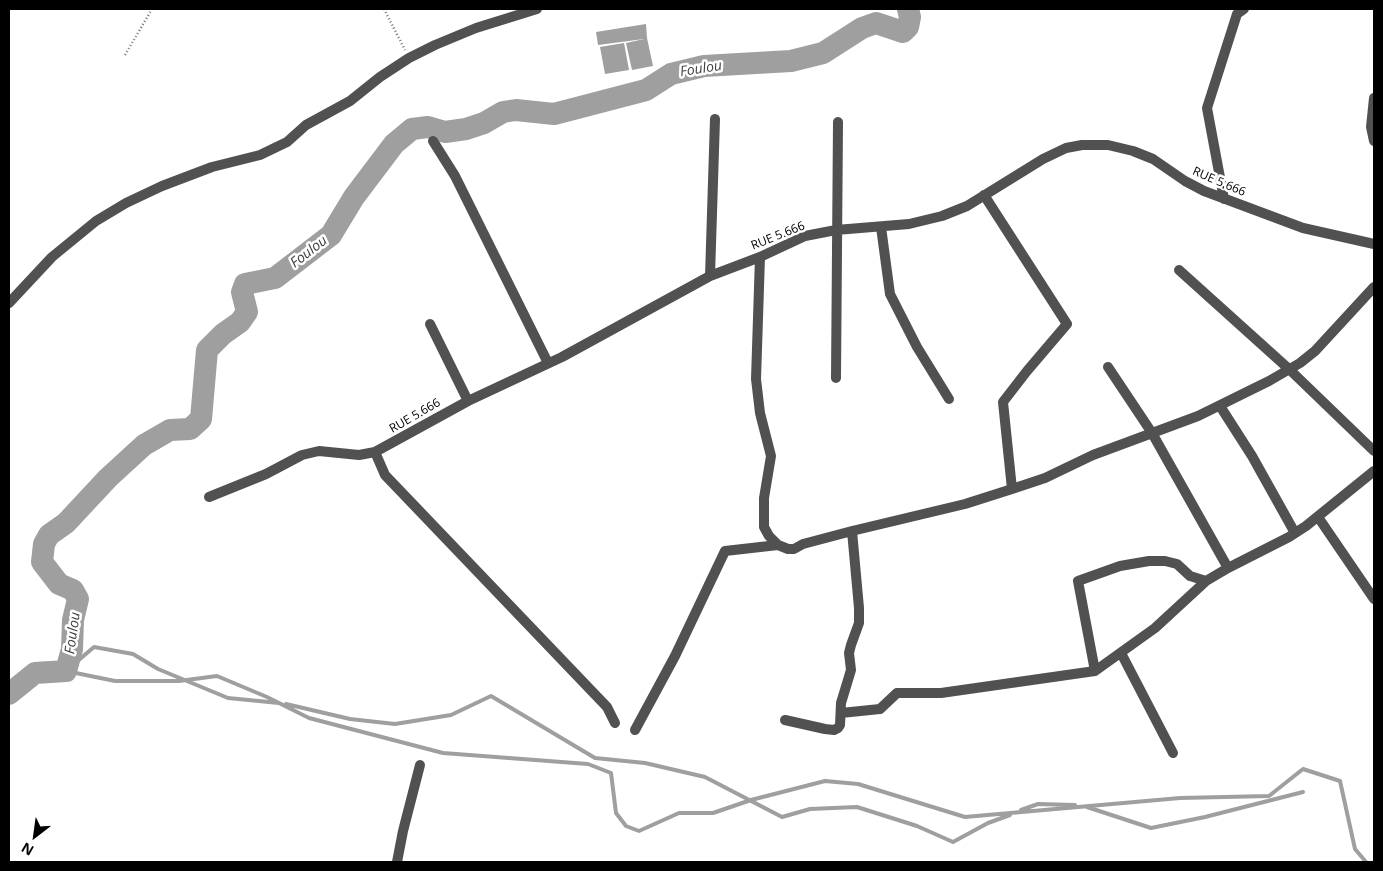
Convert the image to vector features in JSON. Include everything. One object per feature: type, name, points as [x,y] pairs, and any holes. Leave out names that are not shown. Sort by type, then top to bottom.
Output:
[{"type":"street","points":[[9,303],[52,257],[96,221],[126,203],[162,186],[212,167],[260,155],[287,142],[306,125],[350,101],[380,77],[409,58],[476,28],[537,9]]},
{"type":"street","points":[[1224,199],[1207,108],[1237,14],[1244,9]]},
{"type":"street","points":[[1374,98],[1372,127],[1374,141]]},
{"type":"street","points":[[710,276],[715,119]]},
{"type":"street","points":[[836,378],[838,122]]},
{"type":"street","points":[[433,141],[454,176],[548,363]]},
{"type":"street","name":"RUE 5.666","points":[[208,498],[266,474],[302,455],[319,451],[359,455],[375,452],[468,401],[548,363],[710,276],[760,257],[805,236],[836,230],[909,224],[942,216],[967,206],[1043,159],[1066,148],[1108,145],[1132,151],[1153,159],[1204,192],[1303,228],[1374,244]]},
{"type":"street","points":[[984,195],[1067,324],[1027,371],[1004,402],[1012,489]]},
{"type":"street","points":[[881,227],[890,294],[917,347],[949,399]]},
{"type":"street","points":[[760,257],[756,378],[760,412],[770,456],[764,498],[764,527],[769,536],[778,545],[788,550],[852,531],[965,504],[1012,489],[1045,478],[1093,455],[1198,416],[1290,370],[1315,351],[1374,287]]},
{"type":"street","points":[[1179,270],[1290,370],[1374,451]]},
{"type":"street","points":[[430,324],[468,401]]},
{"type":"street","points":[[1108,367],[1152,433],[1228,568]]},
{"type":"street","points":[[1220,406],[1252,456],[1295,533]]},
{"type":"street","points":[[375,452],[385,475],[608,707],[615,723]]},
{"type":"street","points":[[841,713],[880,709],[897,693],[941,693],[1096,671],[1156,628],[1206,581],[1295,533],[1374,471]]},
{"type":"street","points":[[1318,516],[1374,599]]},
{"type":"street","points":[[785,720],[834,730],[840,725],[843,693],[850,670],[849,653],[859,624],[852,531]]},
{"type":"street","points":[[635,730],[675,656],[725,551],[778,545]]},
{"type":"street","points":[[1096,671],[1078,581],[1120,566],[1149,561],[1164,561],[1177,564],[1190,576],[1206,581]]},
{"type":"street","points":[[1121,652],[1173,753]]},
{"type":"street","points":[[397,862],[420,766]]},
{"type":"path","points":[[125,55],[152,9]]},
{"type":"path","points":[[384,9],[409,58]]},
{"type":"shaded area","points":[[646,24],[653,66],[632,70],[626,43],[644,39],[598,45],[596,32]]},
{"type":"shaded area","points":[[624,43],[629,70],[605,74],[600,47]]},
{"type":"waterway","name":"Foulou","points":[[9,694],[35,673],[66,671],[72,649],[73,620],[78,599],[73,590],[59,584],[42,562],[44,544],[49,535],[66,523],[108,478],[144,445],[170,430],[190,429],[201,419],[207,350],[223,334],[240,322],[247,312],[242,292],[245,284],[275,278],[331,235],[354,197],[394,144],[412,129],[428,127],[445,132],[466,129],[484,123],[503,112],[516,110],[554,114],[646,90],[671,74],[704,66],[791,61],[823,53],[862,28],[876,23],[903,32],[908,27],[910,17],[908,9]]},
{"type":"waterway","points":[[66,671],[94,647],[133,654],[158,669],[228,698],[279,703]]},
{"type":"waterway","points":[[66,671],[115,681],[179,681],[217,676],[267,697],[309,718],[443,753],[588,764],[611,773],[616,813],[626,826],[639,831],[679,813],[713,813],[751,800],[825,781],[858,784],[965,817],[1180,798],[1269,796],[1303,769],[1340,781],[1355,849],[1366,862]]},
{"type":"waterway","points":[[286,704],[350,719],[395,724],[451,715],[491,696],[595,758],[645,763],[705,777],[782,817],[810,809],[857,807],[917,826],[953,842],[988,823],[1010,815]]},
{"type":"waterway","points":[[1087,807],[1151,828],[1205,817],[1303,792]]},
{"type":"waterway","points":[[1021,810],[1038,804],[1075,805]]}]
